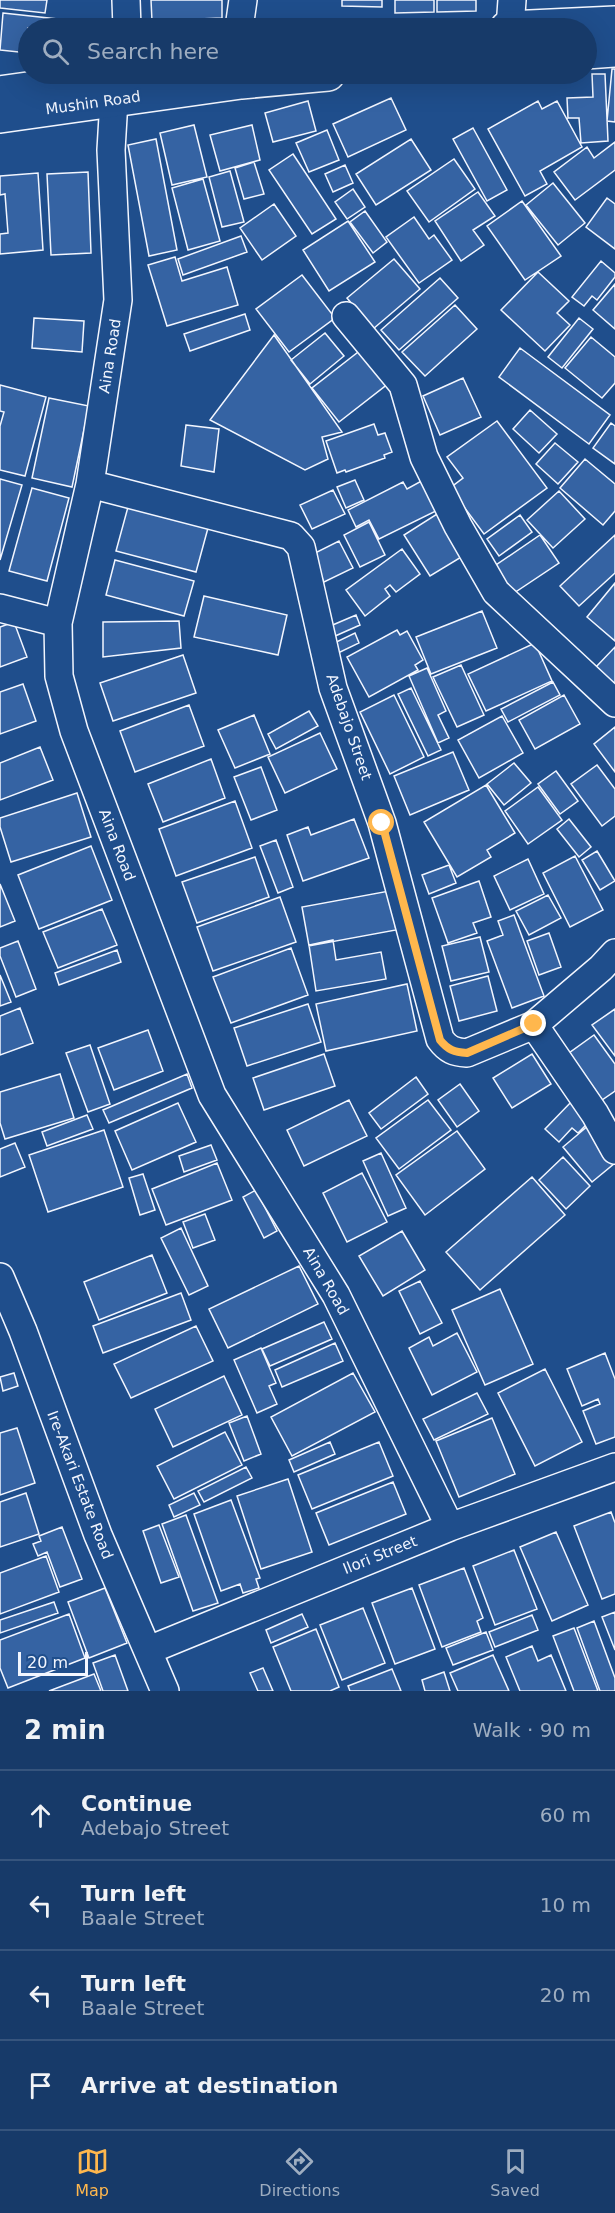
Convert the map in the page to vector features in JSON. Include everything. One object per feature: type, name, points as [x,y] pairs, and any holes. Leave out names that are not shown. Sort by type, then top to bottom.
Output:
[{"type":"main road","points":[[597,24],[615,23]]},
{"type":"main road","points":[[597,51],[615,50]]},
{"type":"main road","name":"Mushin Road","points":[[0,93],[93,84]]},
{"type":"main road","name":"Mushin Road","points":[[0,116],[113,84]]},
{"type":"street","points":[[126,0],[127,18]]},
{"type":"street","points":[[240,18],[243,0]]},
{"type":"street","points":[[510,18],[512,0]]},
{"type":"street","name":"Aina Road","points":[[123,84],[111,150],[118,300],[90,484],[58,623],[59,676],[74,731],[213,1095],[336,1295],[450,1527]]},
{"type":"street","points":[[346,316],[403,386],[424,457],[458,526],[496,592],[615,703]]},
{"type":"street","name":"Adebajo Street","points":[[90,484],[291,536],[301,547],[333,688],[382,823],[440,1040],[447,1049],[467,1053],[534,1024]]},
{"type":"street","points":[[0,608],[58,623]]},
{"type":"street","points":[[615,953],[602,968],[534,1024],[595,1114],[615,1150]]},
{"type":"street","name":"Ire-Akari Estate Road","points":[[0,1277],[11,1335],[165,1691]]},
{"type":"street","name":"Ilori Street","points":[[149,1650],[450,1527],[615,1467]]},
{"type":"building","points":[[0,0],[47,0],[45,13],[0,8]]},
{"type":"building","points":[[151,0],[222,0],[222,18],[152,18]]},
{"type":"building","points":[[342,0],[382,0],[382,7],[342,6]]},
{"type":"building","points":[[395,0],[434,0],[434,12],[395,13]]},
{"type":"building","points":[[437,0],[476,0],[476,11],[437,12]]},
{"type":"building","points":[[3,13],[49,18],[18,18],[18,52],[0,50]]},
{"type":"building","points":[[612,69],[615,69],[615,122],[607,121]]},
{"type":"building","points":[[597,74],[605,74],[608,141],[581,143],[579,118],[568,118],[567,98],[593,97],[592,84],[597,84]]},
{"type":"building","points":[[391,98],[406,130],[348,157],[333,124]]},
{"type":"building","points":[[308,101],[316,131],[273,142],[265,113]]},
{"type":"building","points":[[538,101],[542,109],[557,101],[582,147],[540,171],[547,184],[525,196],[488,129]]},
{"type":"building","points":[[194,125],[207,177],[172,185],[160,133]]},
{"type":"building","points":[[252,125],[260,160],[220,171],[210,135]]},
{"type":"building","points":[[473,128],[507,190],[487,201],[453,139]]},
{"type":"building","points":[[327,130],[339,160],[309,172],[296,143]]},
{"type":"building","points":[[156,139],[177,250],[149,256],[128,145]]},
{"type":"building","points":[[411,139],[431,170],[376,205],[356,174]]},
{"type":"building","points":[[615,142],[615,170],[575,200],[554,172],[587,147],[594,158]]},
{"type":"building","points":[[293,154],[336,219],[312,234],[269,170]]},
{"type":"building","points":[[454,159],[475,189],[429,222],[407,191]]},
{"type":"building","points":[[254,162],[264,194],[244,199],[235,168]]},
{"type":"building","points":[[345,165],[353,183],[333,192],[325,174]]},
{"type":"building","points":[[230,171],[244,222],[222,227],[209,177]]},
{"type":"building","points":[[88,172],[91,253],[51,255],[47,174]]},
{"type":"building","points":[[38,173],[43,250],[0,254],[0,234],[8,233],[5,194],[0,195],[0,176]]},
{"type":"building","points":[[203,179],[220,241],[188,250],[172,188]]},
{"type":"building","points":[[553,183],[585,223],[558,245],[526,205]]},
{"type":"building","points":[[353,189],[365,207],[347,219],[335,202]]},
{"type":"building","points":[[478,192],[495,216],[473,230],[484,245],[461,261],[435,221]]},
{"type":"building","points":[[607,198],[615,204],[615,249],[586,227]]},
{"type":"building","points":[[522,201],[561,256],[525,280],[487,226]]},
{"type":"building","points":[[274,204],[296,236],[262,260],[240,228]]},
{"type":"building","points":[[365,211],[387,242],[373,253],[350,222]]},
{"type":"building","points":[[414,217],[429,239],[434,235],[452,260],[419,283],[386,237]]},
{"type":"building","points":[[348,221],[375,262],[329,291],[303,250]]},
{"type":"building","points":[[241,236],[247,252],[183,275],[178,259]]},
{"type":"building","points":[[175,257],[182,281],[227,267],[238,305],[167,326],[148,265]]},
{"type":"building","points":[[394,259],[420,289],[373,329],[347,298]]},
{"type":"building","points":[[601,261],[615,273],[615,277],[597,300],[592,296],[584,306],[572,297]]},
{"type":"building","points":[[538,272],[569,301],[557,313],[570,325],[545,351],[501,310]]},
{"type":"building","points":[[302,275],[335,318],[289,352],[256,309]]},
{"type":"building","points":[[440,278],[458,298],[399,350],[381,330]]},
{"type":"building","points":[[615,284],[615,329],[593,310]]},
{"type":"building","points":[[455,305],[477,329],[425,376],[402,352]]},
{"type":"building","points":[[245,314],[250,330],[190,351],[184,334]]},
{"type":"building","points":[[34,318],[84,321],[82,352],[32,348]]},
{"type":"building","points":[[579,318],[593,329],[562,368],[548,357]]},
{"type":"building","points":[[325,333],[344,356],[310,384],[291,360]]},
{"type":"building","points":[[274,335],[342,432],[322,437],[328,459],[305,470],[210,420]]},
{"type":"building","points":[[591,337],[615,357],[615,383],[602,398],[565,368]]},
{"type":"building","points":[[520,348],[610,415],[589,444],[499,377]]},
{"type":"building","points":[[362,349],[389,383],[339,422],[312,388]]},
{"type":"building","points":[[463,378],[481,417],[440,435],[423,396]]},
{"type":"building","points":[[0,385],[46,397],[25,476],[0,470],[0,426],[4,412],[0,411]]},
{"type":"building","points":[[49,398],[89,406],[72,487],[32,478]]},
{"type":"building","points":[[530,410],[557,434],[539,453],[513,429]]},
{"type":"building","points":[[497,421],[547,488],[484,534],[450,488],[463,478],[447,457]]},
{"type":"building","points":[[611,423],[615,426],[615,464],[593,448]]},
{"type":"building","points":[[374,424],[378,435],[385,433],[392,452],[384,455],[385,458],[337,473],[326,441]]},
{"type":"building","points":[[186,425],[219,429],[214,472],[181,466]]},
{"type":"building","points":[[555,443],[578,462],[558,484],[536,464]]},
{"type":"building","points":[[585,459],[615,484],[615,511],[603,525],[560,488]]},
{"type":"building","points":[[0,479],[22,485],[0,560]]},
{"type":"building","points":[[425,479],[440,509],[379,539],[369,520],[356,527],[348,510],[403,482],[407,489]]},
{"type":"building","points":[[355,480],[364,500],[346,508],[337,487]]},
{"type":"building","points":[[32,488],[69,498],[47,581],[9,571]]},
{"type":"building","points":[[333,490],[345,514],[312,529],[300,505]]},
{"type":"building","points":[[559,491],[585,519],[553,548],[527,520]]},
{"type":"building","points":[[128,507],[208,528],[196,572],[116,551]]},
{"type":"building","points":[[437,514],[463,556],[430,576],[404,535]]},
{"type":"building","points":[[520,515],[532,532],[499,556],[487,539]]},
{"type":"building","points":[[369,522],[385,555],[360,567],[344,535]]},
{"type":"building","points":[[540,535],[559,563],[511,595],[493,567]]},
{"type":"building","points":[[615,535],[615,573],[579,606],[560,586]]},
{"type":"building","points":[[339,541],[353,568],[324,582],[311,555]]},
{"type":"building","points":[[402,549],[420,574],[396,592],[390,585],[385,589],[390,596],[365,616],[346,590]]},
{"type":"building","points":[[115,560],[194,581],[184,616],[106,595]]},
{"type":"building","points":[[615,583],[615,641],[587,617]]},
{"type":"building","points":[[204,596],[287,615],[278,655],[194,637]]},
{"type":"building","points":[[482,611],[497,648],[431,674],[416,637]]},
{"type":"building","points":[[356,615],[360,625],[333,637],[328,627]]},
{"type":"building","points":[[179,621],[181,648],[103,657],[103,622]]},
{"type":"building","points":[[14,622],[27,657],[0,667],[0,627]]},
{"type":"building","points":[[397,630],[400,635],[407,631],[423,660],[415,665],[418,670],[369,697],[347,657]]},
{"type":"building","points":[[355,633],[359,643],[334,655],[330,645]]},
{"type":"building","points":[[535,643],[552,681],[486,711],[468,674]]},
{"type":"building","points":[[615,647],[615,685],[596,667]]},
{"type":"building","points":[[183,655],[196,693],[113,721],[100,683]]},
{"type":"building","points":[[461,665],[484,715],[457,727],[433,677]]},
{"type":"building","points":[[427,668],[446,711],[438,715],[449,738],[438,743],[409,676]]},
{"type":"building","points":[[553,682],[560,695],[508,722],[501,709]]},
{"type":"building","points":[[23,684],[36,721],[0,734],[0,692]]},
{"type":"building","points":[[411,688],[441,750],[428,756],[398,694]]},
{"type":"building","points":[[394,695],[424,757],[390,774],[360,712]]},
{"type":"building","points":[[564,695],[580,724],[535,749],[519,720]]},
{"type":"building","points":[[189,705],[204,746],[135,772],[120,731]]},
{"type":"building","points":[[309,711],[318,726],[276,749],[268,734]]},
{"type":"building","points":[[254,715],[270,754],[235,768],[218,730]]},
{"type":"building","points":[[502,716],[523,753],[479,778],[458,740]]},
{"type":"building","points":[[615,727],[615,772],[594,744]]},
{"type":"building","points":[[320,733],[337,769],[285,793],[268,757]]},
{"type":"building","points":[[40,747],[53,780],[0,800],[0,763]]},
{"type":"building","points":[[453,752],[469,790],[410,815],[394,776]]},
{"type":"building","points":[[211,759],[225,798],[163,822],[148,784]]},
{"type":"building","points":[[514,763],[531,783],[504,805],[487,784]]},
{"type":"building","points":[[597,765],[615,789],[615,816],[602,826],[571,784]]},
{"type":"building","points":[[261,767],[277,810],[251,820],[234,777]]},
{"type":"building","points":[[556,771],[578,801],[560,814],[538,784]]},
{"type":"building","points":[[486,785],[515,833],[487,850],[491,857],[457,877],[424,822]]},
{"type":"building","points":[[538,787],[562,820],[528,844],[505,811]]},
{"type":"building","points":[[77,793],[91,837],[11,862],[0,827],[0,818]]},
{"type":"building","points":[[235,801],[252,848],[176,876],[159,829]]},
{"type":"building","points":[[354,819],[369,858],[303,881],[287,835],[308,827],[311,835]]},
{"type":"building","points":[[569,819],[591,847],[579,857],[557,829]]},
{"type":"building","points":[[276,840],[293,887],[278,893],[260,846]]},
{"type":"building","points":[[91,846],[112,900],[39,929],[18,875]]},
{"type":"building","points":[[597,851],[615,881],[600,890],[582,860]]},
{"type":"building","points":[[575,856],[603,910],[570,927],[543,873]]},
{"type":"building","points":[[255,857],[269,897],[197,923],[182,882]]},
{"type":"building","points":[[528,859],[544,894],[510,910],[494,876]]},
{"type":"building","points":[[449,865],[456,883],[429,894],[422,875]]},
{"type":"building","points":[[479,881],[491,917],[473,923],[477,933],[448,943],[432,898]]},
{"type":"building","points":[[0,884],[15,921],[0,927]]},
{"type":"building","points":[[389,891],[396,930],[309,946],[302,907]]},
{"type":"building","points":[[548,895],[561,918],[529,935],[516,911]]},
{"type":"building","points":[[280,897],[296,942],[213,971],[197,927]]},
{"type":"building","points":[[102,909],[117,945],[58,968],[43,932]]},
{"type":"building","points":[[514,915],[544,996],[512,1008],[487,941],[503,935],[498,921]]},
{"type":"building","points":[[549,933],[561,967],[539,975],[527,941]]},
{"type":"building","points":[[480,937],[489,972],[451,981],[442,946]]},
{"type":"building","points":[[333,940],[336,960],[381,952],[386,979],[316,991],[309,945]]},
{"type":"building","points":[[18,941],[36,989],[16,997],[0,956],[0,948]]},
{"type":"building","points":[[291,948],[308,995],[231,1023],[213,977]]},
{"type":"building","points":[[117,950],[121,962],[59,985],[55,973]]},
{"type":"building","points":[[0,975],[11,1002],[0,1006]]},
{"type":"building","points":[[488,976],[497,1011],[459,1021],[450,986]]},
{"type":"building","points":[[407,984],[417,1031],[326,1051],[316,1004]]},
{"type":"building","points":[[308,1004],[321,1042],[247,1066],[234,1028]]},
{"type":"building","points":[[20,1008],[33,1043],[0,1055],[0,1016]]},
{"type":"building","points":[[615,1009],[615,1056],[592,1025]]},
{"type":"building","points":[[148,1030],[163,1071],[114,1090],[98,1048]]},
{"type":"building","points":[[594,1035],[615,1064],[615,1091],[602,1100],[569,1053]]},
{"type":"building","points":[[90,1045],[110,1104],[88,1112],[66,1053]]},
{"type":"building","points":[[324,1054],[335,1086],[264,1110],[253,1078]]},
{"type":"building","points":[[532,1054],[551,1084],[512,1108],[493,1078]]},
{"type":"building","points":[[60,1074],[74,1118],[5,1139],[0,1123],[0,1092]]},
{"type":"building","points":[[187,1074],[192,1088],[109,1123],[103,1110]]},
{"type":"building","points":[[416,1077],[428,1094],[381,1129],[369,1113]]},
{"type":"building","points":[[460,1084],[479,1111],[457,1127],[438,1100]]},
{"type":"building","points":[[349,1100],[367,1136],[304,1166],[287,1130]]},
{"type":"building","points":[[428,1100],[451,1130],[399,1169],[376,1138]]},
{"type":"building","points":[[573,1100],[592,1119],[578,1133],[572,1128],[559,1142],[545,1129]]},
{"type":"building","points":[[178,1103],[196,1142],[132,1170],[115,1131]]},
{"type":"building","points":[[87,1115],[93,1129],[47,1146],[42,1132]]},
{"type":"building","points":[[589,1125],[615,1163],[592,1182],[563,1147]]},
{"type":"building","points":[[104,1130],[123,1187],[48,1212],[29,1155]]},
{"type":"building","points":[[457,1131],[485,1169],[425,1215],[396,1175]]},
{"type":"building","points":[[15,1143],[25,1167],[0,1177],[0,1149]]},
{"type":"building","points":[[211,1145],[217,1160],[184,1172],[179,1156]]},
{"type":"building","points":[[381,1153],[406,1208],[388,1216],[363,1161]]},
{"type":"building","points":[[563,1157],[590,1186],[566,1209],[539,1180]]},
{"type":"building","points":[[217,1163],[232,1200],[166,1225],[152,1189]]},
{"type":"building","points":[[362,1173],[387,1222],[347,1242],[323,1193]]},
{"type":"building","points":[[143,1174],[155,1210],[140,1215],[129,1178]]},
{"type":"building","points":[[532,1177],[565,1215],[480,1290],[446,1252]]},
{"type":"building","points":[[256,1190],[277,1231],[264,1238],[243,1197]]},
{"type":"building","points":[[205,1214],[215,1240],[193,1248],[183,1222]]},
{"type":"building","points":[[181,1228],[208,1286],[189,1295],[161,1238]]},
{"type":"building","points":[[402,1231],[425,1270],[383,1296],[359,1256]]},
{"type":"building","points":[[152,1255],[167,1293],[99,1320],[84,1282]]},
{"type":"building","points":[[299,1266],[318,1304],[228,1348],[209,1309]]},
{"type":"building","points":[[420,1281],[442,1323],[420,1334],[399,1291]]},
{"type":"building","points":[[500,1289],[533,1364],[485,1385],[452,1310]]},
{"type":"building","points":[[181,1293],[191,1320],[103,1353],[93,1326]]},
{"type":"building","points":[[324,1322],[332,1339],[270,1366],[262,1349]]},
{"type":"building","points":[[196,1326],[213,1361],[131,1398],[114,1364]]},
{"type":"building","points":[[457,1333],[477,1372],[432,1395],[409,1348],[429,1337],[433,1346]]},
{"type":"building","points":[[335,1343],[343,1361],[282,1387],[275,1370]]},
{"type":"building","points":[[261,1348],[276,1383],[269,1386],[277,1404],[257,1413],[234,1360]]},
{"type":"building","points":[[605,1353],[615,1379],[615,1437],[596,1444],[583,1411],[600,1404],[598,1399],[582,1406],[567,1369]]},
{"type":"building","points":[[545,1369],[582,1442],[535,1466],[498,1393]]},
{"type":"building","points":[[14,1373],[18,1386],[3,1391],[0,1377]]},
{"type":"building","points":[[353,1373],[375,1412],[292,1456],[271,1417]]},
{"type":"building","points":[[224,1376],[242,1415],[173,1447],[155,1409]]},
{"type":"building","points":[[477,1393],[488,1414],[434,1440],[423,1419]]},
{"type":"building","points":[[247,1416],[261,1454],[244,1461],[229,1423]]},
{"type":"building","points":[[492,1418],[515,1474],[459,1497],[436,1441]]},
{"type":"building","points":[[17,1428],[35,1483],[0,1495],[0,1433]]},
{"type":"building","points":[[225,1432],[242,1465],[174,1499],[157,1466]]},
{"type":"building","points":[[330,1442],[335,1454],[294,1472],[289,1460]]},
{"type":"building","points":[[379,1442],[393,1476],[312,1509],[298,1475]]},
{"type":"building","points":[[246,1467],[252,1478],[204,1502],[198,1491]]},
{"type":"building","points":[[288,1479],[312,1552],[261,1569],[237,1496]]},
{"type":"building","points":[[393,1482],[406,1514],[329,1545],[316,1513]]},
{"type":"building","points":[[26,1493],[39,1534],[0,1547],[0,1502]]},
{"type":"building","points":[[194,1493],[200,1505],[174,1517],[169,1505]]},
{"type":"building","points":[[231,1500],[260,1578],[256,1579],[259,1588],[243,1593],[240,1584],[221,1591],[194,1514]]},
{"type":"building","points":[[611,1512],[615,1523],[615,1594],[602,1599],[574,1526]]},
{"type":"building","points":[[186,1515],[218,1603],[193,1611],[162,1524]]},
{"type":"building","points":[[159,1525],[179,1577],[161,1583],[143,1531]]},
{"type":"building","points":[[62,1527],[82,1579],[60,1587],[47,1552],[38,1556],[33,1544],[41,1541],[39,1536]]},
{"type":"building","points":[[556,1532],[588,1605],[552,1621],[520,1547]]},
{"type":"building","points":[[514,1550],[537,1609],[495,1625],[473,1566]]},
{"type":"building","points":[[46,1556],[59,1592],[0,1614],[0,1573]]},
{"type":"building","points":[[464,1568],[483,1618],[477,1621],[481,1632],[442,1647],[419,1585]]},
{"type":"building","points":[[105,1588],[127,1643],[89,1658],[68,1602]]},
{"type":"building","points":[[412,1588],[435,1649],[395,1664],[372,1603]]},
{"type":"building","points":[[54,1602],[58,1613],[0,1633],[0,1620]]},
{"type":"building","points":[[363,1608],[385,1663],[342,1680],[320,1625]]},
{"type":"building","points":[[615,1612],[615,1650],[602,1617]]},
{"type":"building","points":[[69,1614],[85,1658],[8,1688],[0,1668],[0,1640]]},
{"type":"building","points":[[302,1614],[308,1627],[271,1643],[266,1630]]},
{"type":"building","points":[[532,1615],[538,1630],[495,1647],[489,1632]]},
{"type":"building","points":[[594,1621],[615,1678],[615,1691],[600,1691],[577,1628]]},
{"type":"building","points":[[574,1628],[598,1691],[574,1691],[553,1636]]},
{"type":"building","points":[[316,1629],[339,1687],[330,1691],[291,1691],[273,1647]]},
{"type":"building","points":[[486,1632],[493,1650],[453,1665],[446,1648]]},
{"type":"building","points":[[532,1646],[538,1661],[551,1655],[566,1691],[520,1691],[506,1657]]},
{"type":"building","points":[[115,1655],[128,1691],[103,1691],[93,1663]]},
{"type":"building","points":[[493,1655],[509,1691],[458,1691],[450,1673]]},
{"type":"building","points":[[263,1668],[273,1691],[258,1691],[250,1673]]},
{"type":"building","points":[[392,1669],[401,1691],[350,1691],[348,1686]]},
{"type":"building","points":[[444,1672],[450,1691],[425,1691],[422,1680]]},
{"type":"building","points":[[94,1674],[101,1691],[49,1691]]},
{"type":"route","points":[[382,823],[440,1040],[447,1049],[467,1053],[534,1024]]}]
